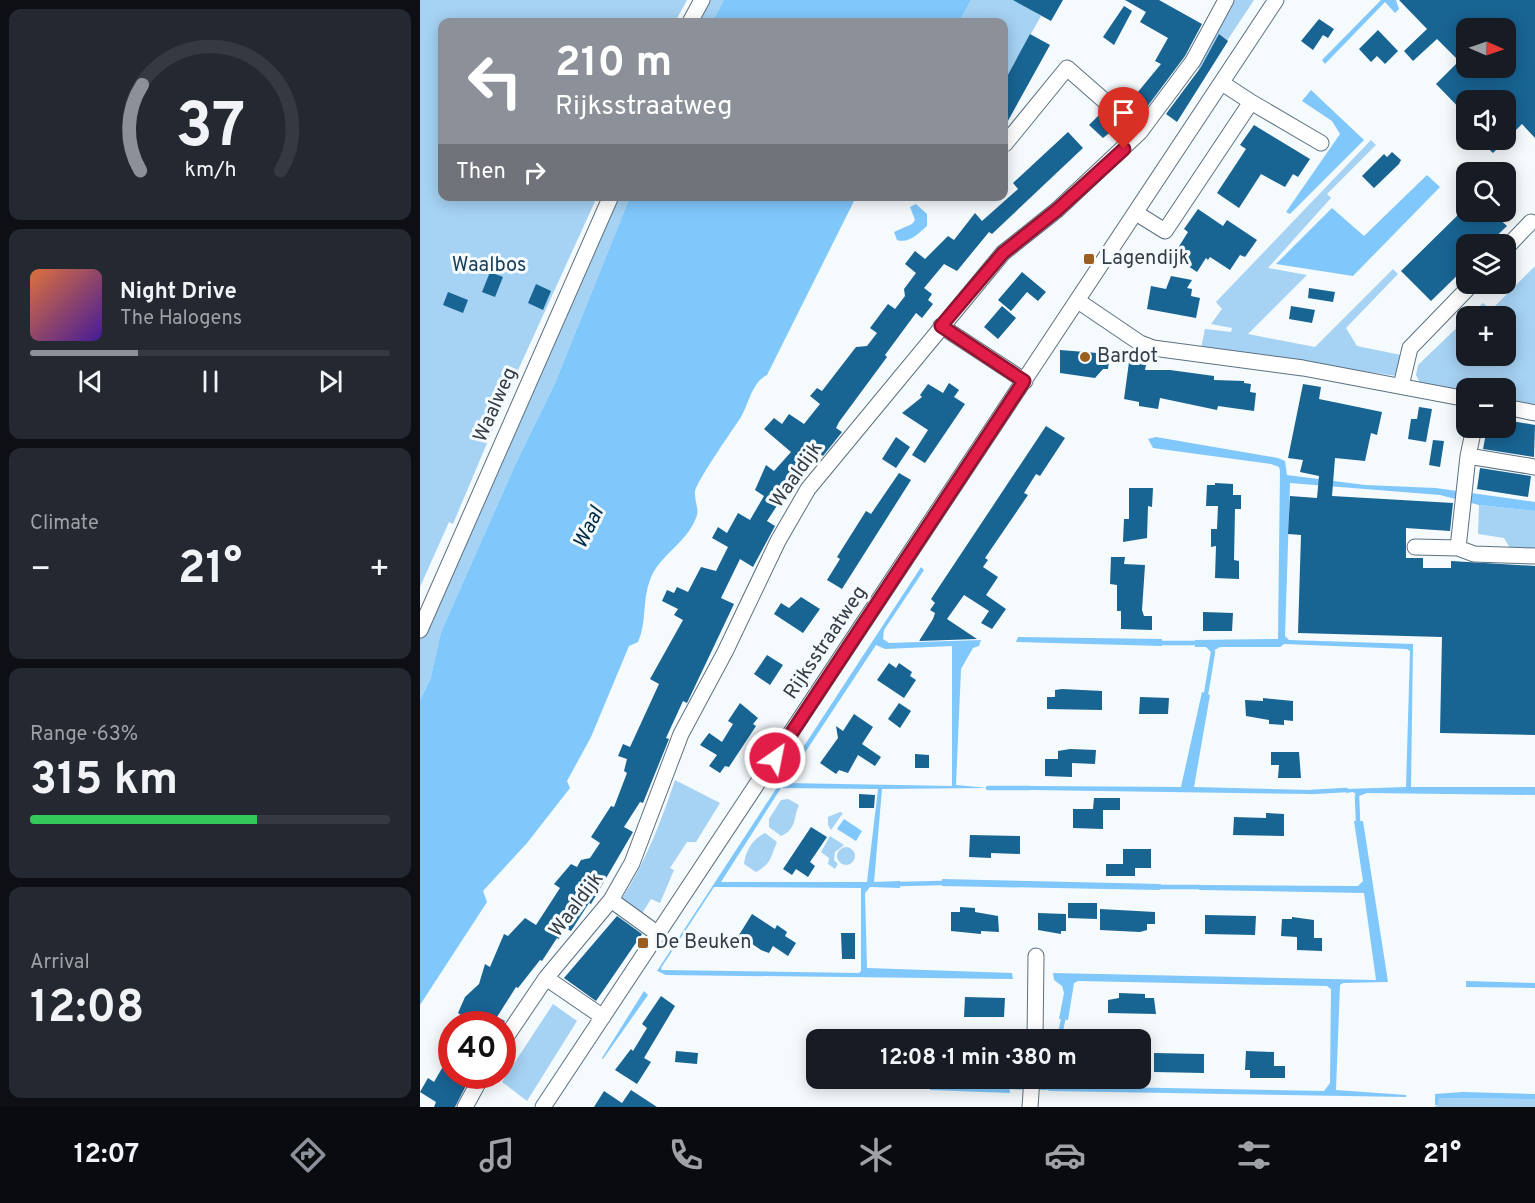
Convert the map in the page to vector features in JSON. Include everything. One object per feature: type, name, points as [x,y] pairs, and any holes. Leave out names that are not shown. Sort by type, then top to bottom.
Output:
[{"type":"street","points":[[692,18],[702,0]]},
{"type":"street","name":"Waaldijk","points":[[516,1022],[546,978],[610,900],[632,863],[648,826],[681,734],[725,652],[778,541],[808,489],[1003,253],[1057,210],[1140,132],[1193,61],[1226,0]]},
{"type":"street","name":"Rijksstraatweg","points":[[543,1107],[1276,0]]},
{"type":"street","points":[[1008,140],[1067,68],[1140,132]]},
{"type":"street","points":[[1222,83],[1321,143]]},
{"type":"street","points":[[1136,213],[1165,231],[1251,102]]},
{"type":"street","name":"Waalweg","points":[[420,630],[609,201]]},
{"type":"street","points":[[1516,238],[1531,222]]},
{"type":"street","points":[[1401,386],[1410,348],[1462,294]]},
{"type":"street","points":[[1078,302],[1140,344],[1153,348],[1232,357],[1456,397]]},
{"type":"street","points":[[941,326],[1024,381]]},
{"type":"street","points":[[1516,409],[1535,412]]},
{"type":"street","points":[[1458,548],[1472,438]]},
{"type":"street","points":[[1468,456],[1535,467]]},
{"type":"street","points":[[1415,547],[1458,548],[1474,554],[1535,556]]},
{"type":"street","points":[[610,900],[658,934]]},
{"type":"street","points":[[1035,1029],[1036,956]]},
{"type":"street","points":[[546,978],[603,1017]]},
{"type":"street","points":[[465,1107],[475,1089]]},
{"type":"street","points":[[1030,1107],[1031,1089]]},
{"type":"green space","name":"Waalbos","points":[[420,0],[687,0],[677,18],[438,18],[438,201],[595,201],[514,379],[453,524],[449,522],[420,587]]},
{"type":"green space","points":[[707,0],[724,0],[714,18],[697,18]]},
{"type":"green space","points":[[971,0],[1016,0],[1041,16],[1008,75],[1008,18],[961,18]]},
{"type":"green space","points":[[1230,0],[1254,0],[1205,74],[1195,65]]},
{"type":"green space","points":[[1371,140],[1376,145],[1327,194],[1331,198],[1268,268],[1307,275],[1248,334],[1315,347],[1393,269],[1398,274],[1346,328],[1357,346],[1401,355],[1397,376],[1201,348],[1205,329],[1231,332],[1232,328],[1211,324],[1222,309],[1216,302]]},
{"type":"green space","points":[[612,201],[628,201],[555,383],[516,463],[441,632],[430,680],[420,700],[420,639]]},
{"type":"green space","points":[[1535,266],[1535,405],[1516,402],[1516,378],[1456,378],[1456,391],[1421,385],[1416,375],[1418,365],[1456,329],[1456,366],[1516,366],[1516,306],[1495,306],[1507,294],[1516,294],[1516,285]]},
{"type":"green space","points":[[1479,505],[1535,511],[1535,549],[1510,548],[1504,538],[1478,534]]},
{"type":"green space","points":[[675,780],[720,803],[696,842],[687,842],[670,868],[674,870],[660,903],[651,899],[641,915],[621,900],[652,842]]},
{"type":"green space","points":[[788,799],[799,805],[792,827],[781,836],[769,827],[769,819],[781,800]]},
{"type":"green space","points":[[843,813],[831,830],[828,817]]},
{"type":"green space","points":[[765,833],[777,842],[768,863],[756,872],[744,864],[745,859],[753,842]]},
{"type":"green space","points":[[830,836],[844,845],[835,852],[834,860],[838,864],[835,869],[828,864],[829,858],[821,852]]},
{"type":"green space","points":[[842,847],[850,847],[855,852],[853,863],[842,865],[837,860],[837,852]]},
{"type":"green space","points":[[553,1004],[577,1021],[527,1101],[511,1089],[516,1089],[516,1061]]},
{"type":"green space","points":[[1438,1098],[1535,1099],[1535,1107],[1434,1107],[1438,1105]]},
{"type":"water","points":[[724,0],[971,0],[961,18],[714,18]]},
{"type":"water","points":[[1381,0],[1396,0],[1399,9],[1395,13],[1385,2],[1325,64],[1322,60]]},
{"type":"water","points":[[1311,90],[1364,140],[1290,214],[1286,212],[1340,134],[1332,121],[1302,101]]},
{"type":"water","points":[[1427,175],[1440,187],[1353,276],[1276,264],[1332,208],[1364,236]]},
{"type":"water","name":"Waal","points":[[628,201],[854,201],[767,375],[754,388],[741,417],[697,485],[695,494],[697,515],[692,527],[654,571],[646,596],[643,627],[638,642],[629,646],[591,737],[567,781],[570,788],[527,843],[483,891],[487,902],[420,1005],[420,700],[430,680],[441,632],[516,463],[555,383]]},
{"type":"water","points":[[916,204],[927,214],[927,226],[910,239],[897,240],[894,232],[912,224],[915,220],[910,207]]},
{"type":"water","points":[[1156,437],[1278,458],[1285,461],[1287,475],[1365,485],[1436,488],[1535,502],[1535,511],[1479,505],[1440,495],[1290,483],[1285,636],[1289,640],[1413,644],[1411,787],[1535,787],[1535,795],[1367,793],[1359,796],[1353,792],[1346,793],[1346,789],[1406,787],[1410,651],[1407,649],[1284,644],[1280,647],[1220,647],[1211,652],[1206,647],[1195,647],[1195,640],[1278,639],[1280,471],[1279,467],[1271,464],[1153,448],[1148,439]]},
{"type":"water","points":[[921,567],[924,570],[884,630],[883,639],[889,643],[981,640],[979,646],[973,648],[961,669],[956,785],[988,788],[882,789],[874,882],[900,881],[900,888],[870,887],[865,893],[867,968],[1012,973],[1013,979],[666,975],[657,971]],"holes":[[[876,645],[885,649],[952,646],[952,786],[785,783]],[[781,788],[878,789],[867,882],[721,882]],[[714,887],[861,888],[861,971],[859,973],[662,970],[661,968]]]},
{"type":"water","points":[[1018,637],[1162,639],[1162,646],[1016,642]]},
{"type":"water","points":[[1202,692],[1210,695],[1194,787],[1311,790],[1311,794],[1031,790],[1030,786],[1181,787]]},
{"type":"water","points":[[844,819],[862,831],[856,841],[837,829]]},
{"type":"water","points":[[1354,821],[1363,821],[1388,982],[1343,983],[1340,985],[1336,1090],[1406,1095],[1406,1097],[1049,1091],[1047,1089],[1151,1088],[1324,1091],[1330,1083],[1331,989],[1327,986],[1078,981],[1074,983],[1068,1020],[1059,1019],[1064,993],[1062,986],[1054,980],[1053,973],[1376,980],[1364,893],[1199,890],[1200,885],[1358,886],[1363,881]]},
{"type":"water","points":[[942,879],[1161,884],[1160,890],[942,886]]},
{"type":"water","points":[[1466,981],[1535,983],[1535,988],[1466,987]]},
{"type":"water","points":[[644,991],[648,995],[603,1059],[602,1058]]},
{"type":"water","points":[[1010,1089],[1010,1093],[930,1090]]},
{"type":"water","points":[[1463,1092],[1535,1094],[1535,1099],[1439,1098],[1438,1105],[1435,1105],[1435,1094]]},
{"type":"building","points":[[1013,0],[1063,0],[1051,21]]},
{"type":"building","points":[[1125,0],[1159,0],[1202,24],[1185,56],[1141,115],[1128,104],[1161,64],[1155,61],[1168,38],[1140,22],[1146,12]]},
{"type":"building","points":[[1399,0],[1535,0],[1535,138],[1522,124],[1516,130],[1516,90],[1456,90],[1456,105],[1436,84],[1456,64],[1456,78],[1516,78],[1516,18],[1456,18],[1456,58],[1437,39],[1413,61],[1404,51],[1427,29]]},
{"type":"building","points":[[1124,6],[1132,11],[1114,45],[1103,37]]},
{"type":"building","points":[[1319,19],[1334,29],[1328,38],[1323,35],[1313,50],[1301,41]]},
{"type":"building","points":[[1378,30],[1398,51],[1385,64],[1377,56],[1371,62],[1359,49]]},
{"type":"building","points":[[1030,34],[1050,45],[1008,121],[1008,75]]},
{"type":"building","points":[[1219,34],[1228,41],[1177,122],[1166,114],[1201,67]]},
{"type":"building","points":[[1102,112],[1118,126],[1103,138],[1089,125]]},
{"type":"building","points":[[1254,125],[1310,159],[1298,177],[1293,174],[1285,187],[1261,174],[1239,208],[1217,193],[1246,149],[1240,145]]},
{"type":"building","points":[[1068,132],[1083,148],[992,234],[989,232],[957,271],[944,264],[924,288],[932,294],[928,300],[933,304],[922,318],[916,313],[839,422],[836,428],[842,432],[823,456],[820,454],[789,496],[785,500],[782,498],[767,521],[775,526],[753,567],[740,559],[721,598],[734,604],[687,703],[683,701],[666,738],[669,739],[643,803],[640,802],[624,827],[633,832],[591,904],[589,903],[571,931],[565,928],[542,961],[540,960],[518,988],[516,987],[501,1011],[459,1011],[465,997],[479,984],[485,964],[490,967],[504,934],[508,936],[525,918],[536,925],[560,888],[554,884],[571,864],[577,867],[581,860],[590,858],[600,843],[591,837],[611,806],[614,807],[627,773],[624,771],[627,759],[618,756],[623,744],[630,747],[659,684],[650,679],[683,620],[674,615],[678,609],[662,601],[667,590],[674,593],[677,587],[688,592],[701,567],[716,571],[728,547],[712,538],[718,527],[727,533],[738,513],[750,520],[764,496],[755,490],[766,465],[774,471],[791,452],[764,429],[774,418],[782,424],[789,414],[804,424],[820,404],[810,396],[817,388],[822,391],[856,347],[867,346],[877,333],[870,328],[888,304],[895,309],[905,296],[904,289],[916,273],[905,264],[915,251],[925,259],[948,236],[954,240],[975,213],[982,221],[1004,201],[1008,201],[1008,198],[1018,189],[1013,183]]},
{"type":"building","points":[[1392,152],[1401,160],[1399,164],[1374,188],[1362,176],[1384,154],[1387,157]]},
{"type":"building","points":[[1198,209],[1223,226],[1227,220],[1257,240],[1245,257],[1240,255],[1230,270],[1210,257],[1208,260],[1206,258],[1197,272],[1173,256],[1188,232],[1184,229]]},
{"type":"building","points":[[1456,217],[1456,222],[1503,222],[1507,226],[1499,234],[1456,234],[1456,277],[1431,301],[1401,271]]},
{"type":"building","points":[[490,272],[503,277],[495,297],[482,292]]},
{"type":"building","points":[[1022,272],[1046,292],[1038,301],[1027,292],[1011,311],[998,300]]},
{"type":"building","points":[[1171,276],[1192,280],[1187,288],[1192,289],[1191,296],[1200,298],[1196,318],[1147,309],[1151,286],[1166,289]]},
{"type":"building","points":[[536,284],[551,291],[543,310],[528,303]]},
{"type":"building","points":[[1309,288],[1335,292],[1333,302],[1308,298]]},
{"type":"building","points":[[448,292],[468,300],[463,313],[443,305]]},
{"type":"building","points":[[1002,306],[1016,318],[998,339],[984,327]]},
{"type":"building","points":[[1291,306],[1315,310],[1312,323],[1289,319]]},
{"type":"building","points":[[1060,350],[1110,354],[1108,369],[1103,369],[1095,378],[1060,373]]},
{"type":"building","points":[[1129,362],[1146,365],[1145,370],[1170,370],[1214,376],[1214,380],[1244,381],[1244,383],[1251,384],[1250,392],[1256,393],[1254,411],[1218,406],[1217,410],[1160,398],[1158,409],[1139,406],[1139,402],[1124,399]]},
{"type":"building","points":[[949,383],[959,390],[954,397],[965,404],[925,463],[912,455],[928,430],[902,413],[922,397],[920,395],[928,384],[943,393]]},
{"type":"building","points":[[1303,384],[1321,387],[1319,399],[1382,412],[1377,435],[1371,433],[1365,461],[1335,458],[1332,496],[1453,503],[1450,531],[1406,528],[1406,558],[1423,558],[1423,568],[1451,568],[1451,561],[1535,566],[1535,735],[1440,733],[1442,637],[1298,633],[1301,535],[1288,534],[1290,496],[1317,498],[1319,476],[1300,472],[1303,460],[1288,458]]},
{"type":"building","points":[[1419,407],[1432,409],[1426,442],[1408,439],[1411,419],[1417,419]]},
{"type":"building","points":[[1516,422],[1535,425],[1534,457],[1483,449],[1485,438],[1516,438]]},
{"type":"building","points":[[1046,426],[1065,438],[1040,476],[1036,474],[1024,493],[1028,495],[985,558],[988,560],[983,567],[998,577],[986,595],[1006,609],[992,629],[981,623],[989,611],[964,595],[947,619],[977,639],[919,641],[935,613],[930,610],[935,603],[931,599]]},
{"type":"building","points":[[896,437],[910,447],[896,468],[882,459]]},
{"type":"building","points":[[1433,440],[1444,441],[1440,467],[1429,465]]},
{"type":"building","points":[[1480,468],[1531,476],[1528,497],[1477,489]]},
{"type":"building","points":[[899,473],[911,480],[842,589],[827,580],[840,559],[837,557],[866,511],[871,514]]},
{"type":"building","points":[[1215,483],[1233,484],[1233,495],[1241,495],[1241,509],[1235,509],[1234,560],[1239,561],[1239,579],[1215,578],[1216,546],[1211,547],[1211,529],[1217,529],[1218,506],[1206,506],[1207,485],[1215,485]]},
{"type":"building","points":[[1129,488],[1153,488],[1152,507],[1148,506],[1147,538],[1123,542],[1124,519],[1129,519]]},
{"type":"building","points":[[1111,557],[1125,557],[1124,564],[1145,565],[1142,610],[1144,616],[1152,616],[1152,630],[1121,629],[1121,611],[1117,611],[1117,585],[1110,584]]},
{"type":"building","points":[[801,597],[820,609],[803,633],[774,614],[781,603],[789,608]]},
{"type":"building","points":[[1203,612],[1233,613],[1232,631],[1203,631]]},
{"type":"building","points":[[767,655],[783,665],[770,685],[754,674]]},
{"type":"building","points":[[889,663],[896,668],[899,663],[912,672],[910,676],[916,680],[904,698],[877,680]]},
{"type":"building","points":[[1055,690],[1102,691],[1102,710],[1047,709],[1047,697],[1055,697]]},
{"type":"building","points":[[1140,697],[1169,698],[1168,714],[1139,714]]},
{"type":"building","points":[[1263,698],[1293,701],[1293,721],[1284,720],[1284,725],[1269,724],[1269,720],[1246,716],[1245,700],[1263,701]]},
{"type":"building","points":[[740,703],[758,718],[753,724],[756,726],[729,767],[725,766],[720,773],[709,766],[717,755],[700,745],[709,733],[722,742],[733,724],[728,721]]},
{"type":"building","points":[[899,703],[911,711],[900,728],[888,719]]},
{"type":"building","points":[[854,714],[873,727],[862,744],[881,757],[875,766],[858,755],[848,773],[839,770],[836,774],[820,763],[838,738],[836,726],[843,731]]},
{"type":"building","points":[[1096,750],[1095,764],[1072,763],[1072,777],[1045,776],[1045,759],[1058,759],[1058,751]]},
{"type":"building","points":[[1271,752],[1299,752],[1301,778],[1278,778],[1279,765],[1271,765]]},
{"type":"building","points":[[915,754],[929,755],[929,768],[915,768]]},
{"type":"building","points":[[859,794],[875,795],[874,808],[859,808]]},
{"type":"building","points":[[1094,798],[1120,798],[1120,810],[1103,810],[1103,829],[1073,828],[1073,809],[1093,809]]},
{"type":"building","points":[[1266,813],[1284,814],[1284,836],[1233,835],[1234,817],[1266,818]]},
{"type":"building","points":[[811,827],[827,837],[810,862],[815,866],[808,877],[796,869],[792,875],[783,869]]},
{"type":"building","points":[[970,835],[1020,836],[1020,854],[991,853],[991,858],[969,857]]},
{"type":"building","points":[[1123,849],[1151,849],[1151,868],[1135,868],[1135,876],[1106,876],[1106,864],[1123,864]]},
{"type":"building","points":[[1068,903],[1097,903],[1097,919],[1068,918]]},
{"type":"building","points":[[960,907],[975,908],[975,912],[998,916],[999,932],[981,931],[981,934],[951,931],[951,912],[960,912]]},
{"type":"building","points":[[1100,909],[1155,912],[1155,924],[1147,924],[1147,930],[1140,932],[1100,930]]},
{"type":"building","points":[[1038,913],[1066,914],[1066,931],[1061,931],[1061,934],[1038,930]]},
{"type":"building","points":[[752,914],[775,929],[777,925],[787,932],[785,936],[796,943],[788,956],[773,946],[769,953],[761,950],[739,935]]},
{"type":"building","points":[[1205,915],[1256,916],[1255,935],[1205,934]]},
{"type":"building","points":[[617,916],[642,934],[596,1001],[564,978]]},
{"type":"building","points":[[1292,917],[1314,920],[1314,938],[1322,938],[1322,951],[1297,950],[1297,937],[1281,936],[1282,919],[1292,919]]},
{"type":"building","points":[[841,933],[855,933],[855,959],[842,959]]},
{"type":"building","points":[[1119,993],[1145,994],[1145,998],[1154,998],[1156,1014],[1108,1013],[1108,1000],[1119,998]]},
{"type":"building","points":[[661,996],[675,1006],[644,1058],[651,1062],[637,1084],[615,1070],[631,1049],[633,1051],[647,1028],[642,1024]]},
{"type":"building","points":[[965,997],[1005,998],[1004,1017],[964,1017]]},
{"type":"building","points":[[676,1051],[698,1053],[697,1064],[675,1062]]},
{"type":"building","points":[[1246,1051],[1274,1052],[1274,1066],[1285,1066],[1285,1078],[1250,1078],[1250,1070],[1245,1070]]},
{"type":"building","points":[[1154,1053],[1204,1054],[1204,1073],[1154,1072]]},
{"type":"building","points":[[438,1075],[438,1089],[464,1089],[455,1107],[434,1107],[436,1102],[420,1092],[428,1078],[434,1082]]},
{"type":"building","points":[[631,1090],[657,1107],[594,1107],[604,1091],[622,1103]]},
{"type":"waterway","points":[[1162,643],[1195,643]]},
{"type":"waterway","points":[[1206,694],[1213,652]]},
{"type":"waterway","points":[[988,788],[1030,788]]},
{"type":"waterway","points":[[1311,792],[1346,790]]},
{"type":"waterway","points":[[1357,796],[1358,821]]},
{"type":"waterway","points":[[900,884],[942,883]]},
{"type":"waterway","points":[[1160,887],[1199,887]]},
{"type":"waterway","points":[[1061,1029],[1063,1020]]},
{"type":"place","name":"Lagendijk","points":[[1089,259]]},
{"type":"place","name":"Bardot","points":[[1085,357]]},
{"type":"place","name":"De Beuken","points":[[643,943]]},
{"type":"route","points":[[775,758],[1024,381],[941,326],[1003,253],[1057,210],[1124,149]]}]
